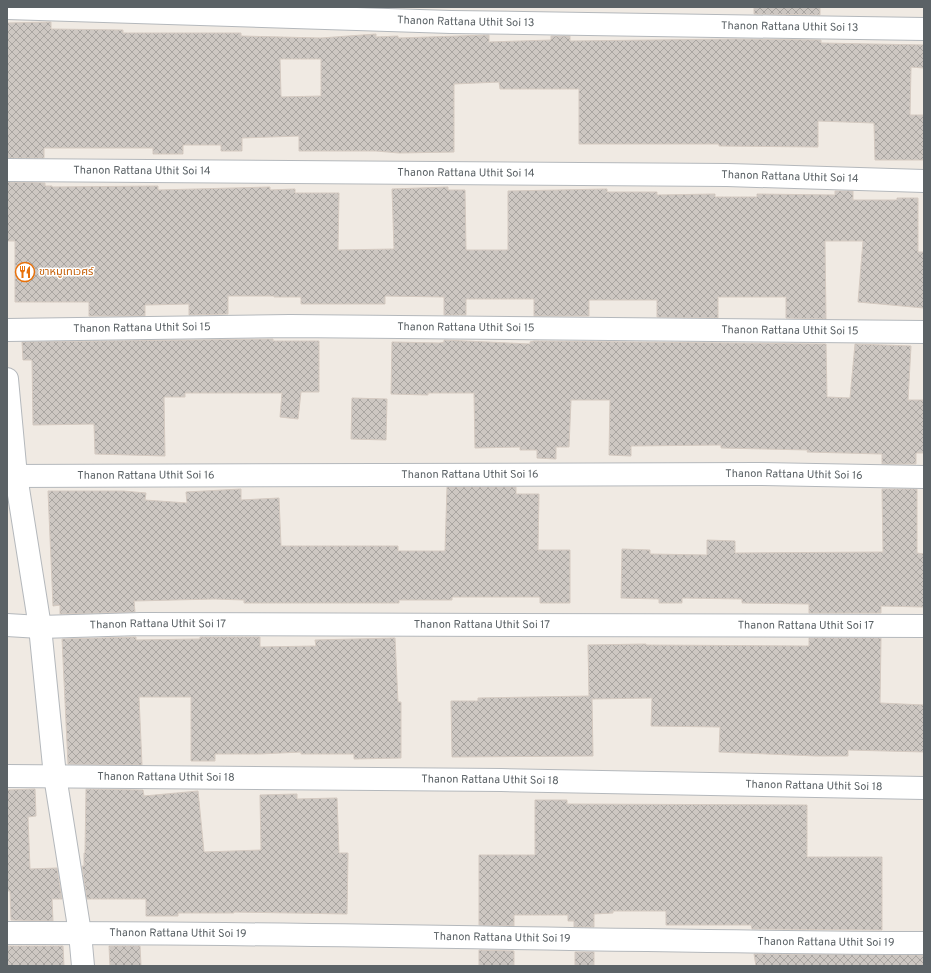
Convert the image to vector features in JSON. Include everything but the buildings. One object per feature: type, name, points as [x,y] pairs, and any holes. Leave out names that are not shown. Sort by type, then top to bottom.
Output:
[{"type":"street","name":"Thanon Rattana Uthit Soi 13","points":[[7,8],[452,22],[924,29]]},
{"type":"street","name":"Thanon Rattana Uthit Soi 14","points":[[7,170],[719,175],[924,181]]},
{"type":"street","name":"Thanon Rattana Uthit Soi 15","points":[[7,330],[290,326],[924,332]]},
{"type":"street","points":[[7,379],[12,476],[40,627],[55,776],[80,933],[83,966]]},
{"type":"street","name":"Thanon Rattana Uthit Soi 16","points":[[12,476],[758,474],[924,477]]},
{"type":"street","name":"Thanon Rattana Uthit Soi 17","points":[[7,625],[40,627],[141,624],[924,626]]},
{"type":"street","name":"Thanon Rattana Uthit Soi 18","points":[[7,776],[501,780],[924,788]]},
{"type":"street","name":"Thanon Rattana Uthit Soi 19","points":[[7,933],[294,934],[733,942],[924,943]]},
{"type":"place","name":"ขาหมูเทเวศร์","points":[[25,272]]}]
